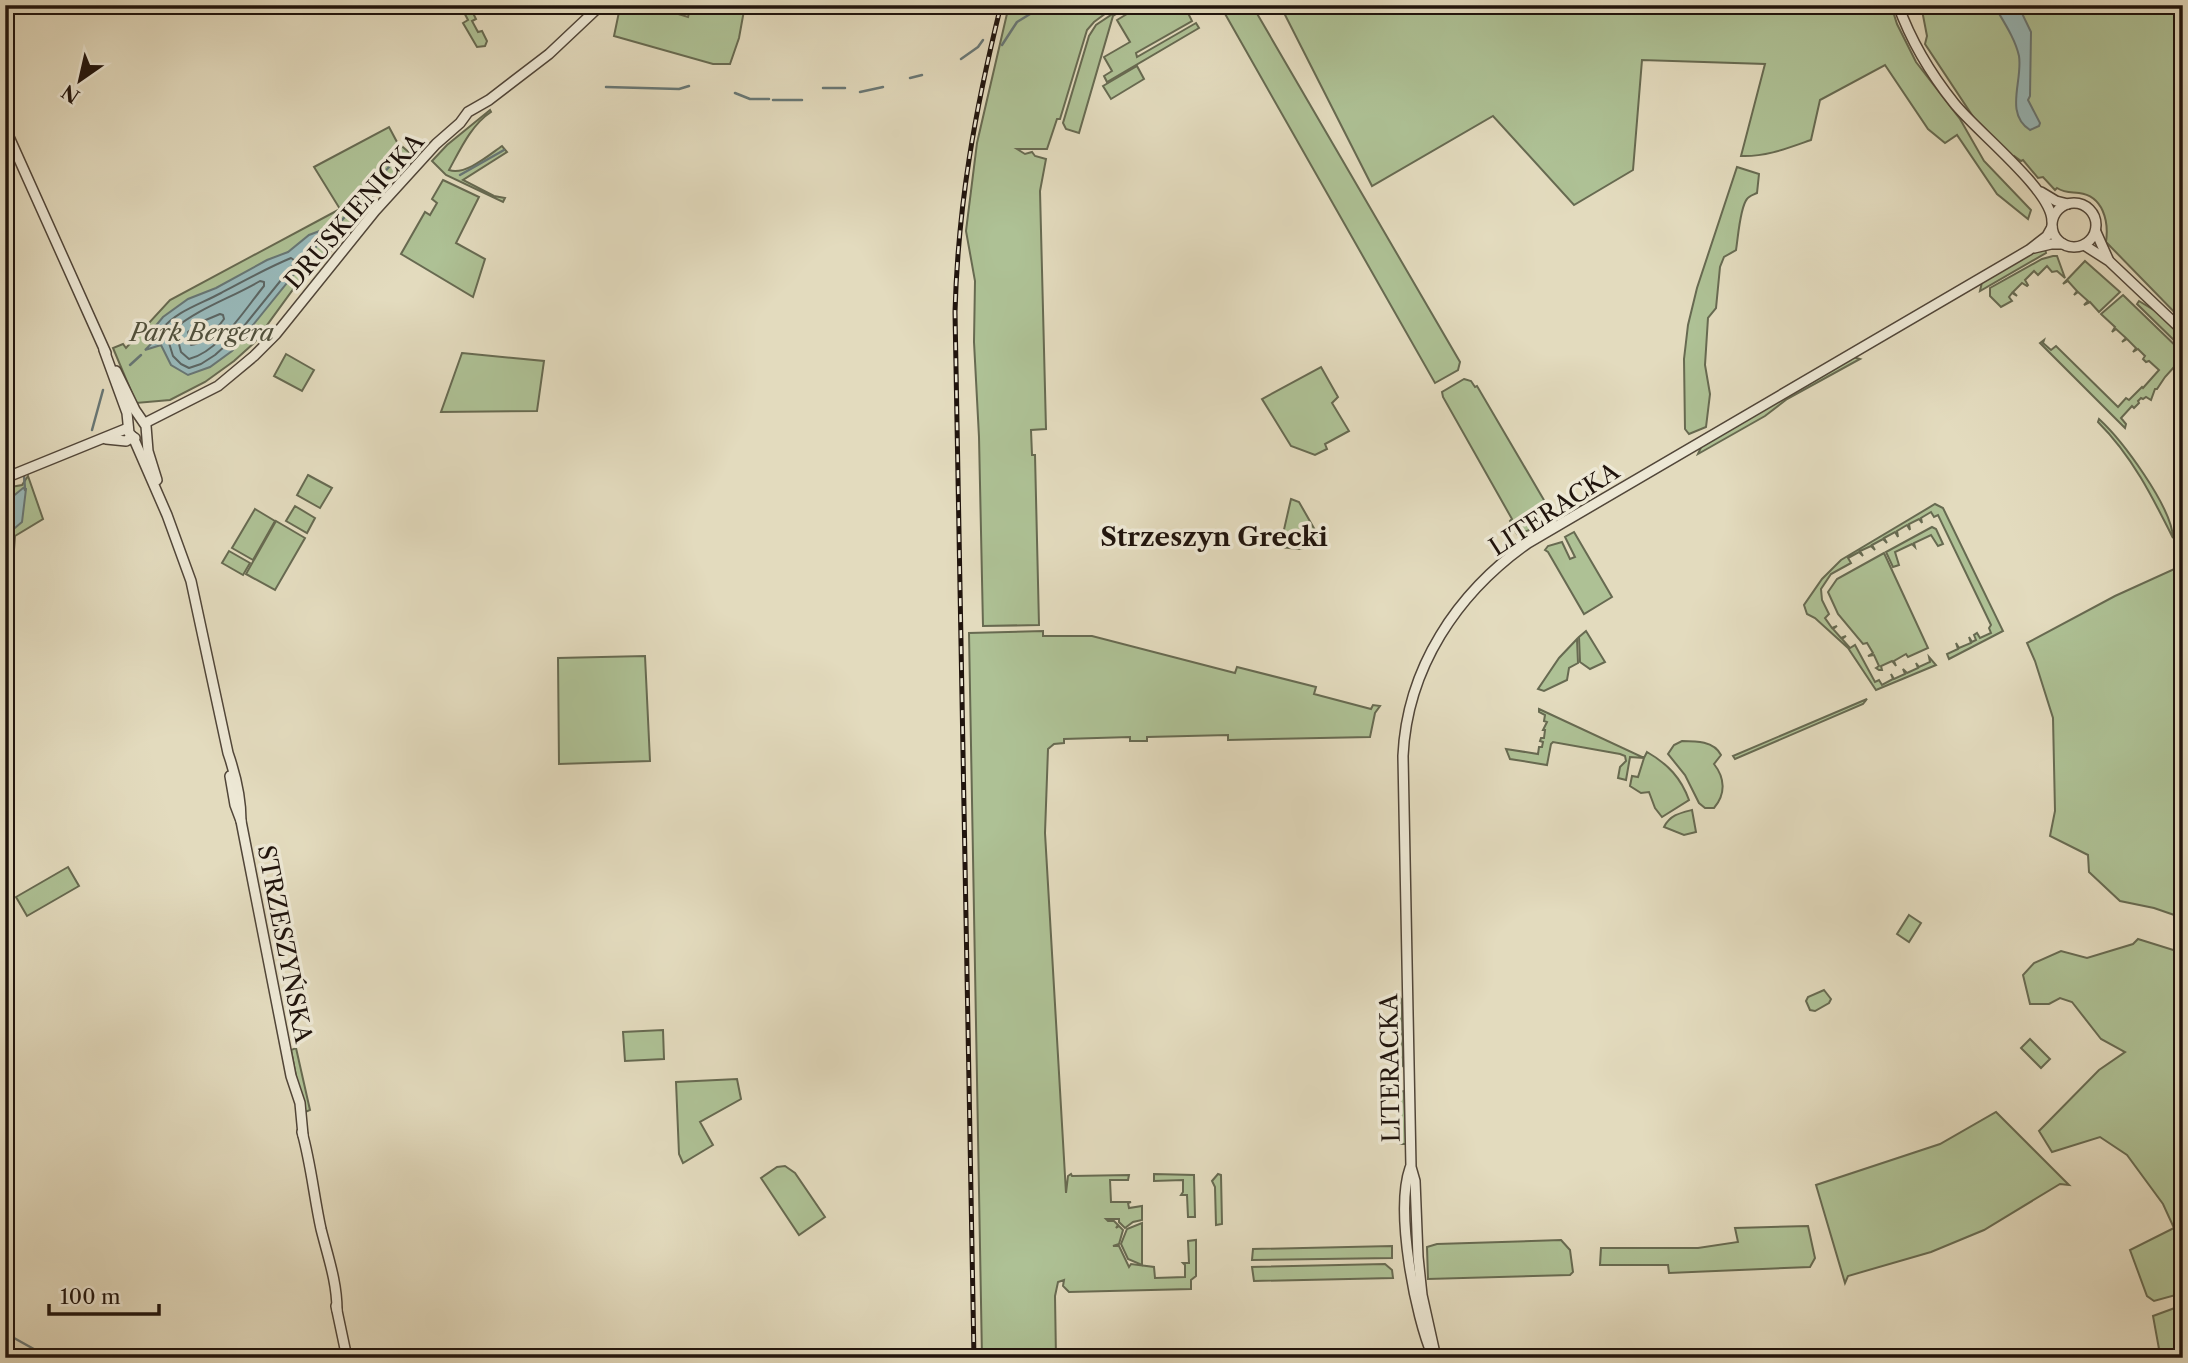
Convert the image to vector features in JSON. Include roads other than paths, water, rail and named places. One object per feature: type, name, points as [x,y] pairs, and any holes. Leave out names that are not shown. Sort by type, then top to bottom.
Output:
[{"type":"street","name":"DRUSKIENICKA","points":[[579,26],[592,5]]},
{"type":"street","name":"DRUSKIENICKA","points":[[144,426],[218,386],[254,356],[276,334],[403,179],[436,144],[460,123],[468,112],[489,100],[549,54],[601,5]]},
{"type":"street","points":[[1898,5],[1919,52],[1942,88],[1975,127],[2040,191],[2056,201],[2083,205],[2091,210],[2095,218],[2095,232],[2109,261]]},
{"type":"street","name":"STRZESZYŃSKA","points":[[5,128],[104,350],[144,426],[149,454],[167,515],[195,596],[291,1076],[296,1116],[303,1135],[331,1295],[337,1310],[347,1358]]},
{"type":"street","points":[[2040,191],[2049,208],[2057,239],[2070,246],[2084,245],[2109,261],[2183,331]]},
{"type":"street","points":[[2052,224],[2056,213],[2068,204]]},
{"type":"street","name":"LITERACKA","points":[[1435,1358],[1418,1314],[1408,1250],[1406,1199],[1411,1167],[1404,744],[1409,710],[1420,675],[1445,626],[1482,581],[1506,559],[1537,537],[2029,250],[2047,236],[2052,224]]},
{"type":"street","points":[[2084,245],[2095,232]]},
{"type":"street","name":"LITERACKA","points":[[2029,250],[2063,244]]},
{"type":"street","name":"STRZESZYŃSKA","points":[[104,350],[130,429],[167,515]]},
{"type":"street","points":[[5,478],[104,439],[126,442],[130,429],[135,419],[144,426],[139,438],[130,429]]},
{"type":"water","points":[[1994,5],[2018,5],[2031,32],[2028,100],[2040,123],[2030,130],[2022,123],[2016,106],[2020,66],[2017,49]]},
{"type":"water","points":[[333,226],[232,351],[210,367],[188,375],[171,365],[161,345],[145,350],[155,340],[153,329],[163,317],[188,299],[288,252],[309,235]]},
{"type":"water","points":[[23,488],[26,489],[22,522],[9,533],[5,529],[5,503]]},
{"type":"waterway","points":[[1002,45],[1017,22],[1035,11]]},
{"type":"waterway","points":[[961,59],[983,40]]},
{"type":"waterway","points":[[910,78],[922,75]]},
{"type":"waterway","points":[[606,87],[679,89],[689,86]]},
{"type":"waterway","points":[[860,92],[883,87]]},
{"type":"waterway","points":[[823,88],[845,88]]},
{"type":"waterway","points":[[735,93],[750,99],[769,99]]},
{"type":"waterway","points":[[773,100],[802,100]]},
{"type":"waterway","points":[[460,175],[504,150]]},
{"type":"waterway","points":[[342,220],[396,159],[402,157]]},
{"type":"waterway","points":[[130,365],[141,355]]},
{"type":"waterway","points":[[92,430],[103,390]]},
{"type":"waterway","points":[[24,475],[25,490]]},
{"type":"waterway","points":[[5,575],[10,529]]},
{"type":"waterway","points":[[5,1333],[50,1358]]},
{"type":"railway","points":[[974,1358],[955,312],[960,233],[969,157],[1001,5]]},
{"type":"district","name":"Strzeszyn Grecki","points":[[1214,537]]},
{"type":"park label","name":"Park Bergera","points":[[202,332]]}]
